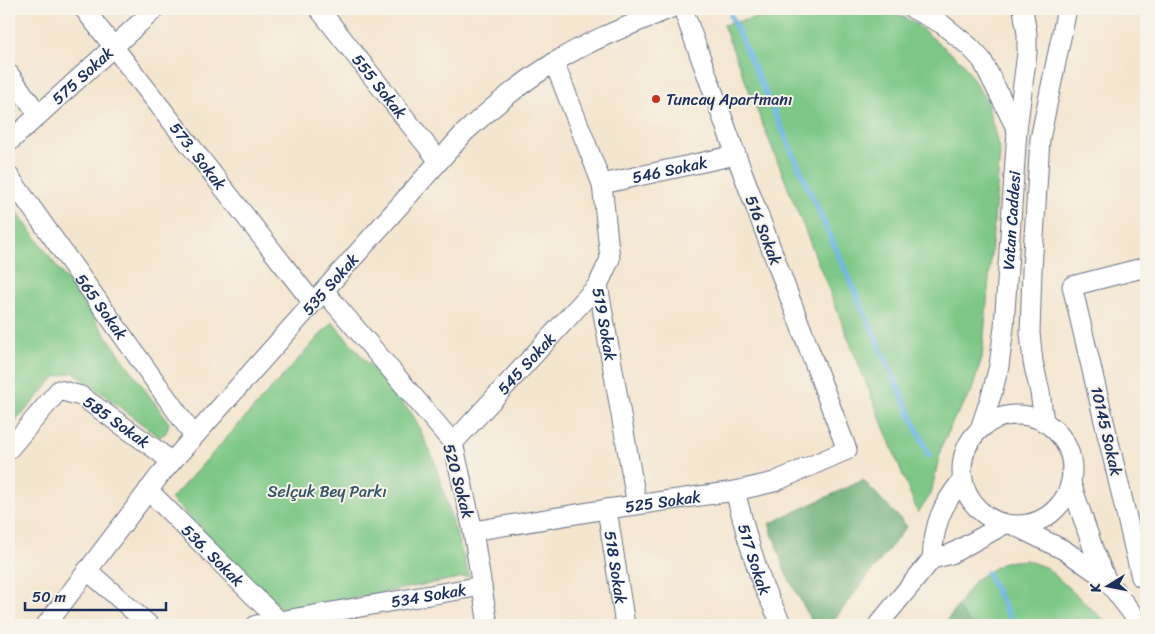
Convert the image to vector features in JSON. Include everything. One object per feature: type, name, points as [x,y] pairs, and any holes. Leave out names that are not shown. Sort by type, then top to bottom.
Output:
[{"type":"street","name":"573. Sokak","points":[[84,9],[113,48],[318,297]]},
{"type":"street","name":"575 Sokak","points":[[9,142],[155,9]]},
{"type":"street","name":"555 Sokak","points":[[319,9],[439,161]]},
{"type":"street","name":"535 Sokak","points":[[46,625],[171,462],[465,132],[509,94],[554,62],[579,48],[668,9]]},
{"type":"street","name":"516 Sokak","points":[[684,9],[736,155],[847,450]]},
{"type":"street","points":[[913,9],[942,24],[970,47],[982,60],[1017,130]]},
{"type":"street","name":"Vatan Caddesi","points":[[980,429],[999,366],[1004,328],[1017,130],[1027,53],[1027,34],[1023,9]]},
{"type":"street","name":"Vatan Caddesi","points":[[1044,422],[1033,362],[1030,332],[1032,260],[1040,139],[1067,9]]},
{"type":"street","name":"519 Sokak","points":[[554,62],[602,184],[610,259],[598,285],[637,505]]},
{"type":"street","points":[[9,74],[38,114]]},
{"type":"street","name":"546 Sokak","points":[[602,184],[736,155]]},
{"type":"street","name":"565 Sokak","points":[[9,176],[194,436]]},
{"type":"street","name":"10145 Sokak","points":[[1143,576],[1072,286],[1146,267]]},
{"type":"street","name":"545 Sokak","points":[[453,443],[598,285]]},
{"type":"street","name":"520 Sokak","points":[[318,297],[453,443],[473,532],[488,625]]},
{"type":"street","name":"585 Sokak","points":[[11,442],[59,390],[81,396],[158,450],[171,462]]},
{"type":"street","name":"Vatan Caddesi","points":[[1011,415],[1028,416],[1044,422],[1058,433],[1068,448],[1072,464],[1071,483],[1063,501],[1050,515],[1034,523],[1010,525],[996,522],[980,512],[969,497],[963,478],[963,460],[969,443],[980,429],[994,420],[1011,415]]},
{"type":"street","name":"525 Sokak","points":[[473,532],[607,509],[734,491],[774,482],[847,450]]},
{"type":"street","points":[[878,625],[932,559],[934,534],[941,512],[949,495],[963,478]]},
{"type":"street","points":[[1071,483],[1094,551],[1108,582],[1141,625]]},
{"type":"street","name":"536. Sokak","points":[[148,490],[279,621]]},
{"type":"street","name":"517 Sokak","points":[[734,491],[764,586],[782,625]]},
{"type":"street","name":"518 Sokak","points":[[607,509],[625,625]]},
{"type":"street","points":[[932,559],[951,554],[1010,525],[1064,550],[1108,582],[1143,576]]},
{"type":"street","points":[[87,570],[149,625]]},
{"type":"street","name":"534 Sokak","points":[[256,625],[482,586]]},
{"type":"green space","points":[[795,9],[887,9],[913,22],[963,63],[987,102],[1000,153],[982,358],[971,393],[954,419],[941,448],[931,494],[918,513],[723,25]]},
{"type":"green space","points":[[9,200],[169,423],[166,433],[159,437],[74,372],[55,377],[11,427],[9,425]]},
{"type":"green space","name":"Selçuk Bey Parkı","points":[[332,322],[413,415],[434,460],[469,576],[284,612],[171,499]]},
{"type":"green space","points":[[863,480],[907,526],[830,625],[814,625],[786,574],[769,524]]},
{"type":"green space","points":[[1026,560],[1047,568],[1109,625],[971,625],[957,607],[975,580],[1004,562]]},
{"type":"green space","points":[[957,607],[971,625],[943,625]]},
{"type":"waterway","points":[[731,16],[929,456]]},
{"type":"waterway","points":[[987,573],[1014,625]]},
{"type":"place","name":"Tuncay Apartmanı","points":[[656,99]]}]
